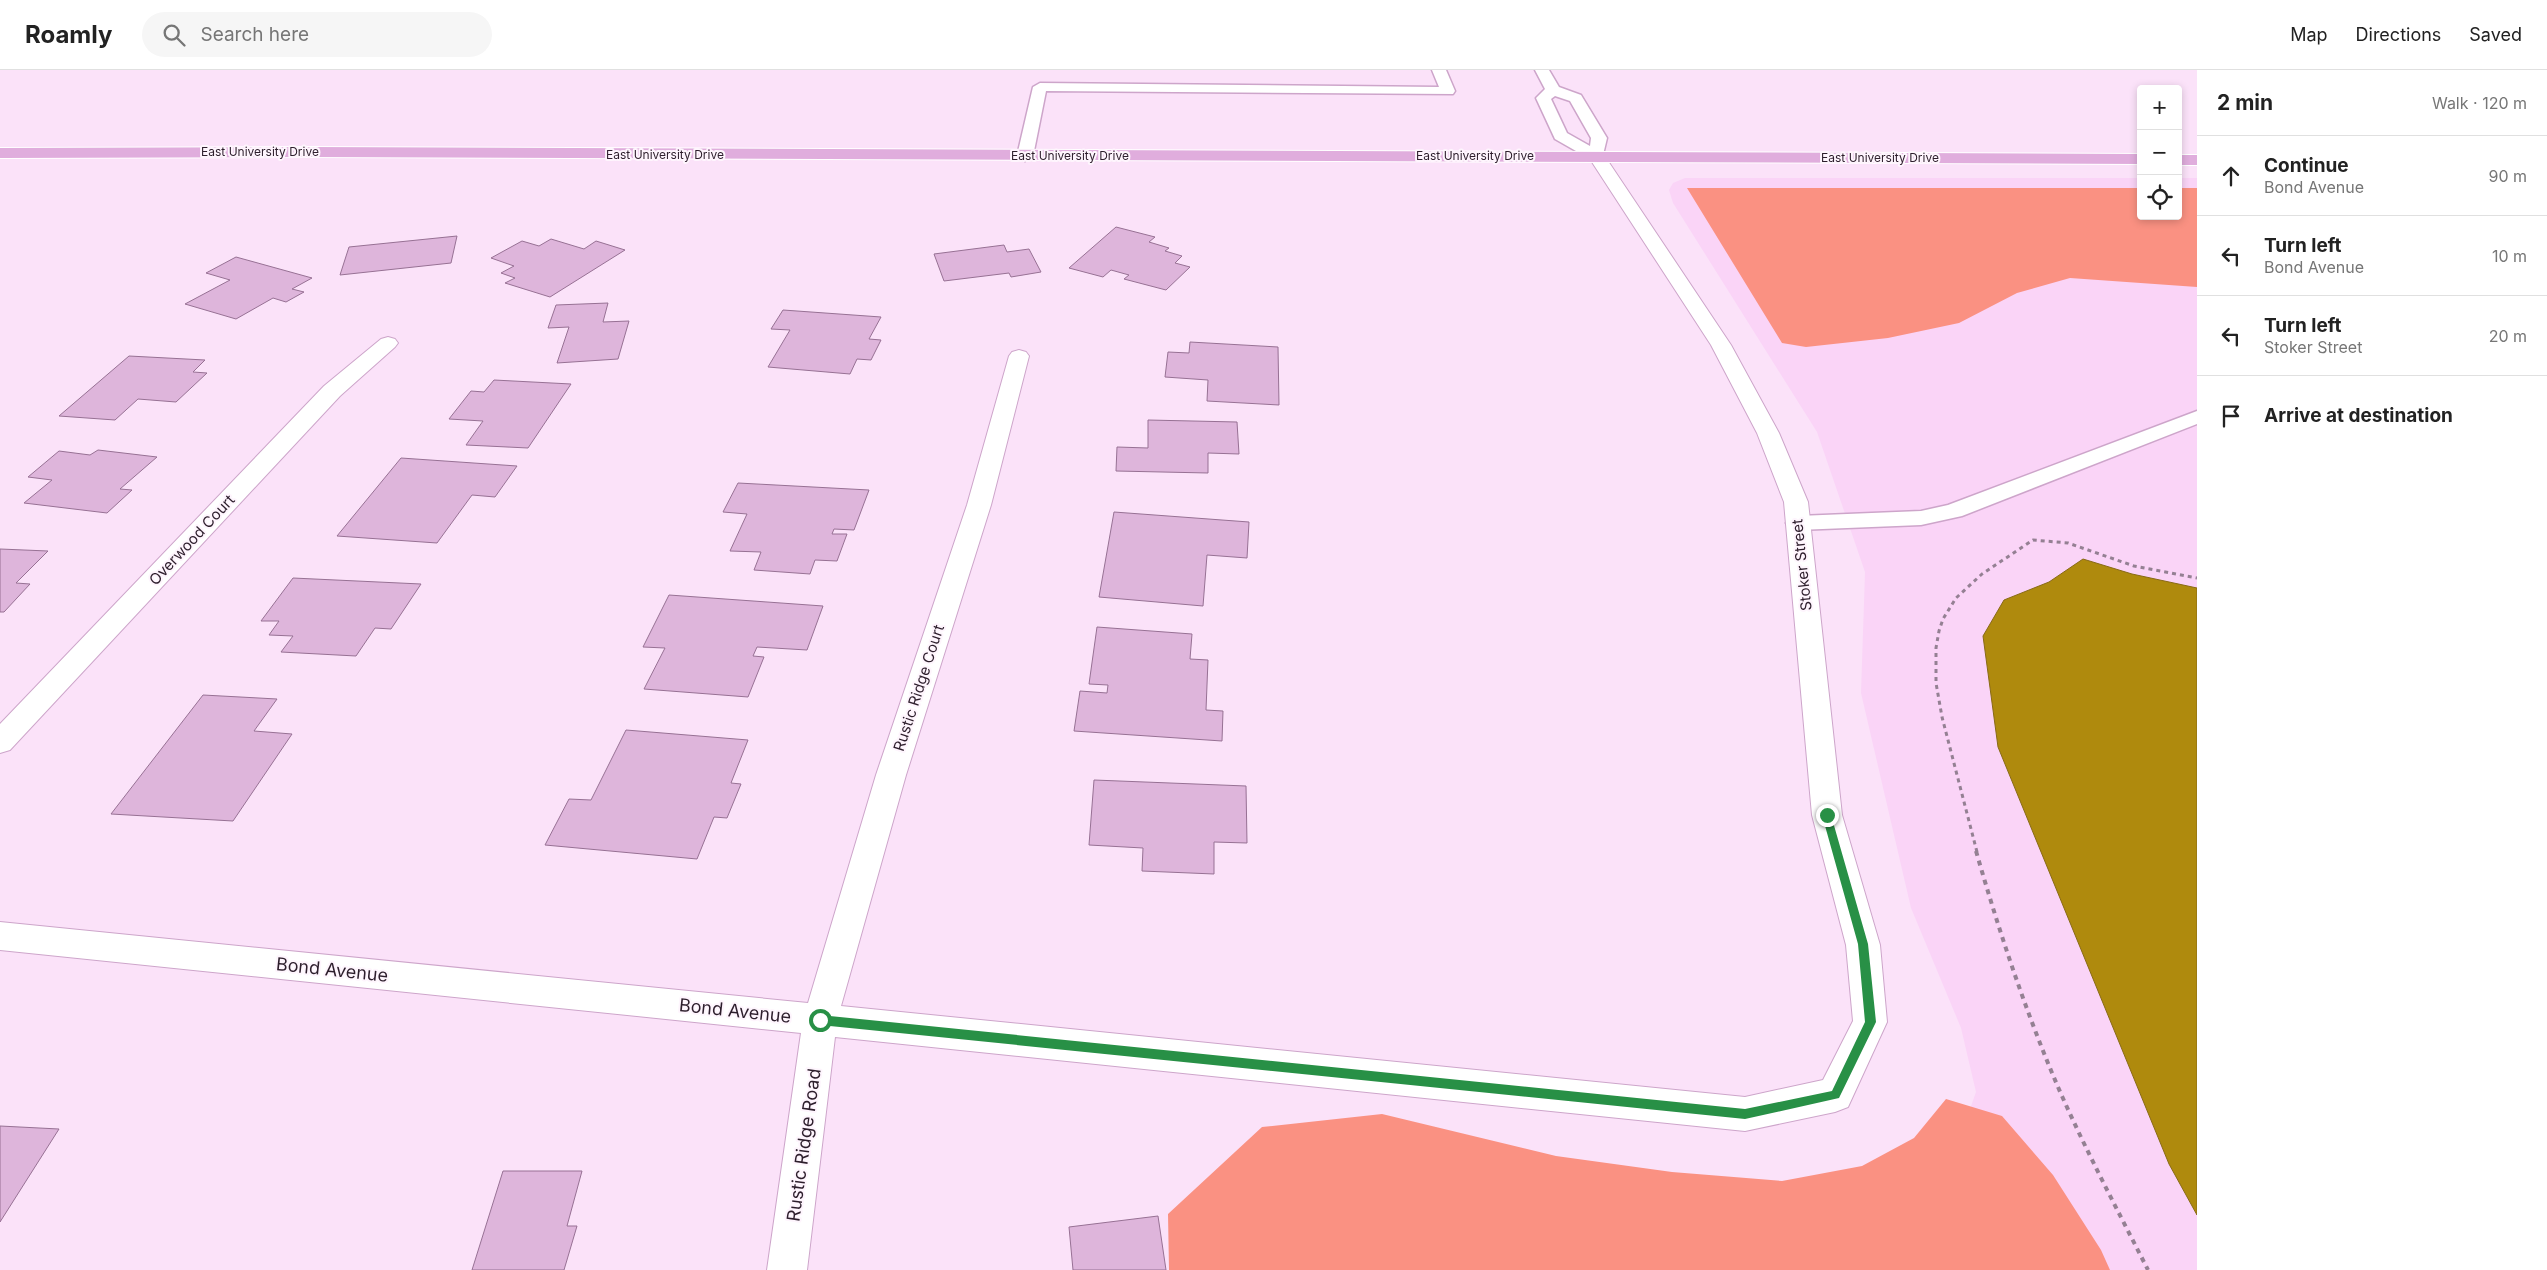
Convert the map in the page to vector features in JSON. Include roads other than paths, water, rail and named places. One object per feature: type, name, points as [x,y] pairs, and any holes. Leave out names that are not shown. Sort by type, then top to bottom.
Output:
[{"type":"main road","name":"East University Drive","points":[[0,153],[309,152],[1025,156],[1596,156],[2137,160]]},
{"type":"main road","points":[[2182,160],[2197,160]]},
{"type":"street","name":"Stoker Street","points":[[1596,156],[1721,345],[1768,433],[1796,502],[1827,815],[1863,944],[1870,1022]]},
{"type":"street","name":"Overwood Court","points":[[0,742],[332,391],[388,343]]},
{"type":"street","name":"Rustic Ridge Court","points":[[820,1020],[891,775],[979,505],[1019,356]]},
{"type":"street","name":"Bond Avenue","points":[[0,936],[1745,1114],[1835,1095],[1870,1022]]},
{"type":"street","name":"Rustic Ridge Road","points":[[787,1270],[820,1020]]},
{"type":"lane","points":[[1193,70],[1195,88]]},
{"type":"lane","points":[[1025,156],[1040,87],[1448,90],[1439,70]]},
{"type":"lane","points":[[1542,70],[1553,90],[1576,98],[1600,138],[1596,156],[1561,136],[1543,98],[1553,90]]},
{"type":"lane","points":[[1798,524],[1921,518],[1954,511],[2197,417]]}]
